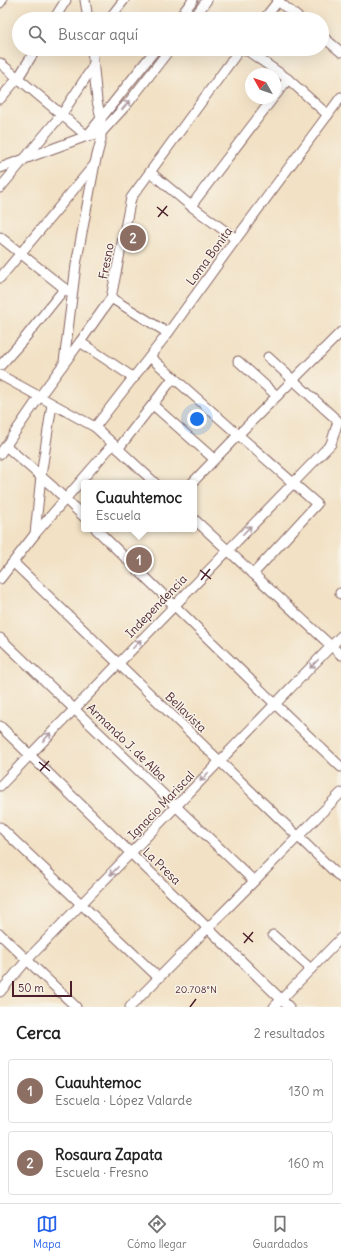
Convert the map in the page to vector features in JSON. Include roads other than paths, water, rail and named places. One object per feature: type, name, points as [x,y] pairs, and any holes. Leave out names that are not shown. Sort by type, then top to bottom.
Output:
[{"type":"street","points":[[58,12],[66,0]]},
{"type":"street","points":[[85,0],[87,12]]},
{"type":"street","points":[[115,12],[124,0]]},
{"type":"street","points":[[184,12],[193,0]]},
{"type":"street","points":[[198,12],[207,0]]},
{"type":"street","points":[[270,12],[279,1],[292,12]]},
{"type":"street","points":[[329,42],[341,52]]},
{"type":"street","points":[[0,99],[18,78],[32,56]]},
{"type":"street","points":[[64,363],[76,265],[100,140],[101,118],[97,101],[93,56]]},
{"type":"street","points":[[87,136],[151,56]]},
{"type":"street","points":[[0,168],[87,136],[100,134],[129,102],[165,56]]},
{"type":"street","name":"Fresno","points":[[0,454],[111,298],[131,198],[235,56]]},
{"type":"street","points":[[255,56],[288,79],[328,115]]},
{"type":"street","points":[[0,63],[87,136]]},
{"type":"street","points":[[0,188],[62,114],[94,65]]},
{"type":"street","points":[[281,88],[288,79]]},
{"type":"street","name":"Loma Bonita","points":[[95,427],[168,333],[341,97]]},
{"type":"street","points":[[191,206],[269,104]]},
{"type":"street","points":[[0,278],[95,164]]},
{"type":"street","points":[[150,172],[191,206],[236,239]]},
{"type":"street","points":[[0,237],[73,295]]},
{"type":"street","points":[[0,366],[65,288]]},
{"type":"street","points":[[111,298],[168,333]]},
{"type":"street","points":[[195,480],[341,332]]},
{"type":"street","points":[[80,342],[134,378]]},
{"type":"street","points":[[150,357],[317,504],[253,574]]},
{"type":"street","points":[[268,357],[293,380]]},
{"type":"street","points":[[238,361],[277,396]]},
{"type":"street","points":[[0,375],[95,427],[152,480]]},
{"type":"street","points":[[84,480],[153,405],[174,377]]},
{"type":"street","name":"Independencia","points":[[0,786],[292,482],[331,444],[338,421],[293,380]]},
{"type":"street","points":[[35,534],[40,476],[52,404]]},
{"type":"street","points":[[153,405],[214,459]]},
{"type":"street","points":[[6,446],[81,514]]},
{"type":"street","points":[[0,579],[35,534],[81,483]]},
{"type":"street","points":[[197,522],[341,655]]},
{"type":"street","points":[[99,532],[275,704],[341,766]]},
{"type":"street","name":"Bellavista","points":[[14,562],[341,878]]},
{"type":"street","name":"Ignacio Mariscal","points":[[0,992],[27,960],[341,636]]},
{"type":"street","name":"Armando J. de Alba","points":[[0,638],[254,881]]},
{"type":"street","name":"La Presa","points":[[0,726],[289,1007]]},
{"type":"street","points":[[130,1007],[341,793]]},
{"type":"street","points":[[0,827],[159,978]]},
{"type":"street","points":[[0,934],[76,1007]]},
{"type":"street","points":[[273,935],[311,969]]},
{"type":"street","points":[[274,1007],[341,938]]},
{"type":"place","name":"Rosaura Zapata","points":[[133,238]]},
{"type":"place","name":"Cuauhtemoc","points":[[139,560]]}]
